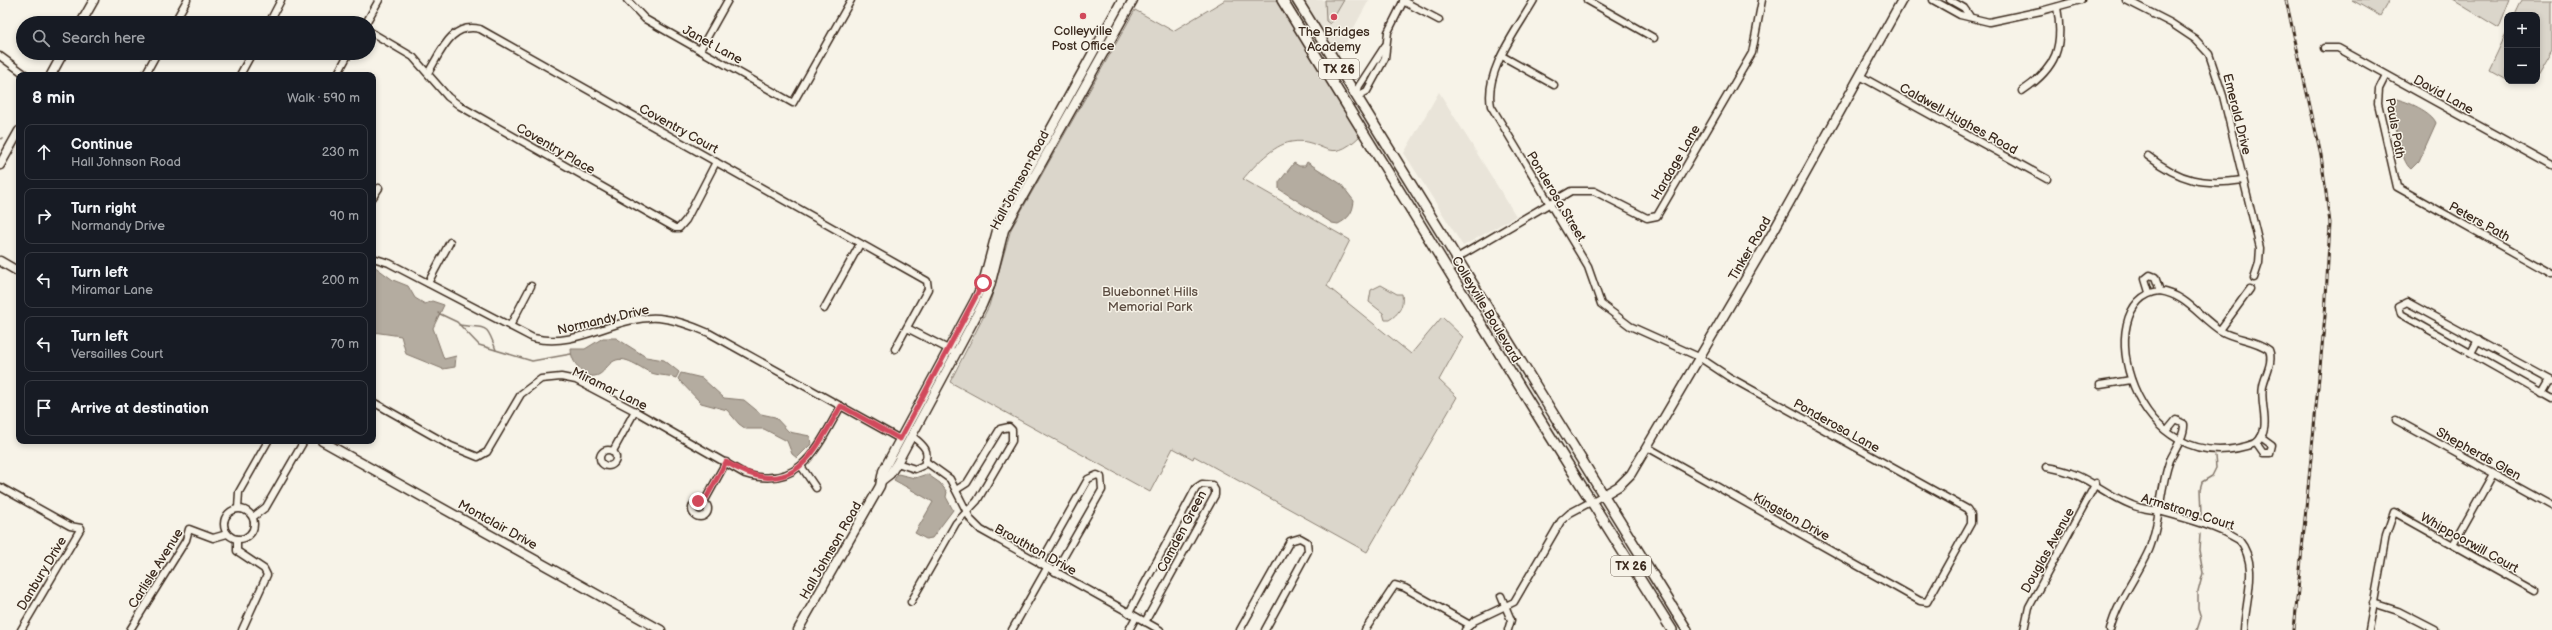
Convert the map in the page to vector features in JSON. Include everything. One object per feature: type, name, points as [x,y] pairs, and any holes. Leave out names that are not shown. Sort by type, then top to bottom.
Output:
[{"type":"main road","points":[[85,16],[94,0]]},
{"type":"main road","name":"Hall Johnson Road","points":[[798,630],[881,482],[883,471],[983,283],[999,223],[1122,0]]},
{"type":"main road","name":"Hall Johnson Road","points":[[881,482],[890,474],[897,463],[990,286],[1004,230],[1132,0]]},
{"type":"main road","name":"Colleyville Boulevard","points":[[1282,0],[1591,502],[1672,630]]},
{"type":"main road","name":"Colleyville Boulevard","points":[[1297,0],[1455,259],[1687,630]]},
{"type":"main road","name":"Tinker Road","points":[[1602,496],[1619,486],[1632,474],[1773,232],[1902,0]]},
{"type":"main road","points":[[53,72],[60,60]]},
{"type":"main road","points":[[1346,103],[1356,97]]},
{"type":"main road","points":[[0,165],[16,136]]},
{"type":"main road","points":[[0,261],[16,270]]},
{"type":"main road","points":[[1509,369],[1519,360]]},
{"type":"main road","name":"Montclair Drive","points":[[327,444],[661,630]]},
{"type":"street","points":[[178,16],[187,0]]},
{"type":"street","points":[[273,16],[281,0]]},
{"type":"street","points":[[370,16],[379,0]]},
{"type":"street","name":"Janet Lane","points":[[627,0],[645,19],[793,103],[851,0]]},
{"type":"street","points":[[700,50],[728,0]]},
{"type":"street","name":"Ponderosa Street","points":[[1534,0],[1502,56],[1489,86],[1491,106],[1588,267],[1598,298],[1607,311],[1630,326],[1699,357]]},
{"type":"street","points":[[1587,0],[1654,38]]},
{"type":"street","name":"Hardage Lane","points":[[1455,259],[1571,191],[1594,191],[1647,218],[1657,216],[1752,53],[1761,0]]},
{"type":"street","points":[[1933,0],[1960,15],[1969,15],[1989,22],[2057,7],[2081,0]]},
{"type":"street","points":[[1950,0],[1964,8],[1969,15]]},
{"type":"street","name":"Emerald Drive","points":[[2126,0],[2171,23],[2195,39],[2209,54],[2223,96],[2260,248],[2259,264],[2254,278]]},
{"type":"street","points":[[1356,97],[1367,91],[1378,72],[1385,58],[1385,46],[1391,24],[1404,1],[1439,20]]},
{"type":"street","points":[[2022,91],[2038,81],[2055,56],[2060,45],[2061,29],[2057,7]]},
{"type":"street","name":"Coventry Court","points":[[428,73],[455,32],[470,26],[480,29],[927,281],[929,286],[907,328]]},
{"type":"street","name":"Coventry Place","points":[[376,35],[413,57],[448,97],[460,106],[675,228],[679,228],[686,220],[716,162]]},
{"type":"street","points":[[1356,97],[1359,86],[1385,46]]},
{"type":"street","name":"David Lane","points":[[2324,48],[2338,48],[2552,166]]},
{"type":"street","points":[[0,56],[22,72]]},
{"type":"street","points":[[1502,56],[1554,85]]},
{"type":"street","points":[[147,72],[153,60]]},
{"type":"street","points":[[242,72],[248,60]]},
{"type":"street","points":[[340,72],[346,60]]},
{"type":"street","points":[[1370,68],[1378,72]]},
{"type":"street","name":"Pauls Path","points":[[2386,75],[2379,89],[2378,103],[2397,187]]},
{"type":"street","name":"Caldwell Hughes Road","points":[[1860,76],[2047,179]]},
{"type":"street","points":[[2148,156],[2158,164],[2192,180],[2217,184],[2243,180]]},
{"type":"street","name":"Peters Path","points":[[2397,187],[2552,274]]},
{"type":"street","points":[[376,192],[379,188]]},
{"type":"street","points":[[428,283],[450,242]]},
{"type":"street","points":[[824,308],[860,244]]},
{"type":"street","name":"Normandy Drive","points":[[376,259],[389,263],[533,338],[550,342],[563,342],[637,320],[658,318],[688,324],[900,439]]},
{"type":"street","points":[[2149,292],[2145,279],[2150,275],[2156,277],[2160,291]]},
{"type":"street","points":[[510,326],[531,286]]},
{"type":"street","points":[[2220,330],[2250,289]]},
{"type":"street","points":[[2160,291],[2177,295],[2220,330],[2256,343],[2266,348],[2271,354],[2263,386],[2265,423],[2261,437],[2256,443],[2246,447],[2206,450],[2180,442],[2159,426],[2147,410],[2131,380],[2126,363],[2126,331],[2133,308],[2149,292],[2160,291]]},
{"type":"street","points":[[2542,394],[2551,380],[2407,302],[2399,306],[2401,314],[2542,394],[2552,399]]},
{"type":"street","points":[[896,349],[907,328],[956,353]]},
{"type":"street","points":[[2470,353],[2478,340]]},
{"type":"street","name":"Ponderosa Lane","points":[[1699,357],[1729,377],[1967,509],[1971,515],[1971,523],[1927,602]]},
{"type":"street","name":"Miramar Lane","points":[[376,404],[476,457],[487,452],[521,394],[541,379],[552,376],[568,378],[635,411],[745,474],[764,478],[782,476],[801,466],[816,450],[841,406]]},
{"type":"street","points":[[2100,385],[2131,380]]},
{"type":"street","points":[[613,451],[635,411]]},
{"type":"street","name":"Shepherds Glen","points":[[2396,420],[2552,506]]},
{"type":"street","points":[[2110,630],[2121,602],[2149,549],[2159,512],[2162,487],[2170,460],[2180,442],[2184,427],[2182,421],[2173,422],[2167,431]]},
{"type":"street","points":[[911,602],[956,522],[977,502],[1012,441],[1012,430],[1009,427],[1000,429],[967,483],[956,490]]},
{"type":"street","points":[[897,463],[915,469],[920,468],[925,461],[926,448],[912,436]]},
{"type":"street","points":[[2256,443],[2263,453],[2270,453],[2272,446],[2261,437]]},
{"type":"street","points":[[238,508],[239,492],[266,444]]},
{"type":"street","points":[[253,517],[266,508],[302,444]]},
{"type":"street","name":"Kingston Drive","points":[[1647,447],[1920,602],[1927,602]]},
{"type":"street","name":"Brouthton Drive","points":[[925,461],[946,474],[971,520],[981,530],[1160,630]]},
{"type":"street","points":[[704,502],[726,462]]},
{"type":"street","points":[[801,466],[816,488]]},
{"type":"street","name":"Armstrong Court","points":[[2046,467],[2068,470],[2096,483],[2115,497],[2133,506],[2159,512],[2228,534],[2239,540],[2244,545],[2247,554],[2250,583],[2244,630]]},
{"type":"street","points":[[2453,545],[2493,474]]},
{"type":"street","points":[[1040,564],[1088,479],[1097,475],[1101,477],[1102,490],[1055,572]]},
{"type":"street","name":"Douglas Avenue","points":[[2024,630],[2029,606],[2096,483]]},
{"type":"street","name":"Camden Green","points":[[1129,613],[1196,488],[1202,484],[1212,485],[1215,490],[1215,496],[1145,622]]},
{"type":"street","name":"Danbury Drive","points":[[0,487],[70,526],[81,528],[21,630]]},
{"type":"street","points":[[1365,630],[1395,585],[1405,588],[1467,628],[1514,602],[1561,521],[1570,513],[1602,496]]},
{"type":"street","points":[[238,508],[247,510],[253,517],[254,523],[252,533],[244,538],[237,539],[227,534],[224,520],[229,512],[238,508]]},
{"type":"street","name":"Whippoorwill Court","points":[[2373,603],[2386,535],[2394,512],[2535,591]]},
{"type":"street","name":"Carlisle Avenue","points":[[130,630],[186,540],[189,529],[213,538],[227,534]]},
{"type":"street","points":[[1240,630],[1290,541],[1300,538],[1307,542],[1308,551],[1265,630]]},
{"type":"street","points":[[237,539],[237,551],[264,569],[267,575],[242,630]]},
{"type":"street","points":[[1012,630],[1047,568]]},
{"type":"street","points":[[1501,596],[1504,607],[1511,620],[1508,630]]},
{"type":"street","points":[[2369,630],[2373,603],[2398,611],[2435,630]]},
{"type":"street","points":[[1129,630],[1136,617]]},
{"type":"shaded area","name":"The Bridges Academy","points":[[1298,0],[1369,0],[1339,55],[1317,29]]},
{"type":"shaded area","points":[[1439,92],[1516,216],[1463,246],[1404,153]]},
{"type":"shaded area","points":[[2396,99],[2424,111],[2434,119],[2436,123],[2419,161],[2411,169],[2407,165],[2400,148],[2394,116],[2393,101]]},
{"type":"shaded area","points":[[1307,162],[1341,184],[1354,201],[1352,209],[1345,220],[1338,224],[1332,223],[1279,189],[1279,182],[1294,163],[1299,166],[1305,166]]},
{"type":"shaded area","points":[[376,267],[393,280],[408,286],[415,298],[425,304],[432,301],[444,305],[433,328],[444,359],[456,356],[455,367],[443,369],[406,354],[401,336],[376,332]]},
{"type":"shaded area","points":[[603,338],[616,338],[646,357],[664,360],[679,372],[676,378],[658,375],[630,362],[619,359],[611,363],[598,375],[589,376],[576,365],[572,358],[571,349],[585,349]]},
{"type":"shaded area","points":[[681,373],[702,378],[724,398],[744,400],[761,414],[775,417],[789,432],[810,436],[811,444],[797,458],[792,454],[787,441],[764,429],[746,429],[739,424],[727,410],[701,403],[678,379]]},
{"type":"shaded area","points":[[898,474],[915,478],[927,474],[940,483],[947,492],[946,497],[953,510],[932,538],[926,539],[915,533],[933,502],[894,480]]},
{"type":"green space","name":"Bluebonnet Hills Memorial Park","points":[[1225,0],[1276,0],[1361,135],[1350,145],[1340,150],[1333,151],[1302,141],[1284,144],[1265,156],[1243,179],[1350,240],[1327,286],[1411,354],[1442,317],[1463,337],[1439,380],[1457,397],[1367,552],[1194,456],[1193,459],[1173,448],[1150,492],[950,382],[989,306],[1011,229],[1135,10],[1173,31]]},
{"type":"green space","points":[[1325,0],[1344,0],[1330,24],[1326,21]]},
{"type":"green space","points":[[2352,0],[2389,0],[2380,16]]},
{"type":"green space","points":[[2453,0],[2510,0],[2499,28]]},
{"type":"green space","points":[[2522,0],[2552,0],[2552,50],[2540,71],[2540,12],[2516,12]]},
{"type":"green space","points":[[2504,38],[2504,78],[2489,70]]},
{"type":"green space","points":[[1381,285],[1397,294],[1402,294],[1400,309],[1396,315],[1389,320],[1385,320],[1383,313],[1369,302],[1371,290]]},
{"type":"waterway","points":[[438,313],[457,322],[479,345],[532,361],[571,354]]},
{"type":"waterway","points":[[459,325],[484,328],[490,335],[496,350]]},
{"type":"waterway","points":[[2201,515],[2200,489],[2202,482],[2212,476],[2216,468],[2215,456]]},
{"type":"waterway","points":[[2197,630],[2201,618],[2198,608],[2198,592],[2203,573],[2199,550],[2200,534]]},
{"type":"railway","points":[[2286,0],[2321,155],[2330,223],[2325,316],[2294,630]]},
{"type":"place","name":"Colleyville Post Office","points":[[1083,16]]},
{"type":"place","name":"The Bridges Academy","points":[[1334,17]]},
{"type":"route","points":[[698,501],[704,502],[726,462],[745,474],[764,478],[782,476],[792,472],[806,462],[816,450],[841,406],[900,439],[983,283]]}]
